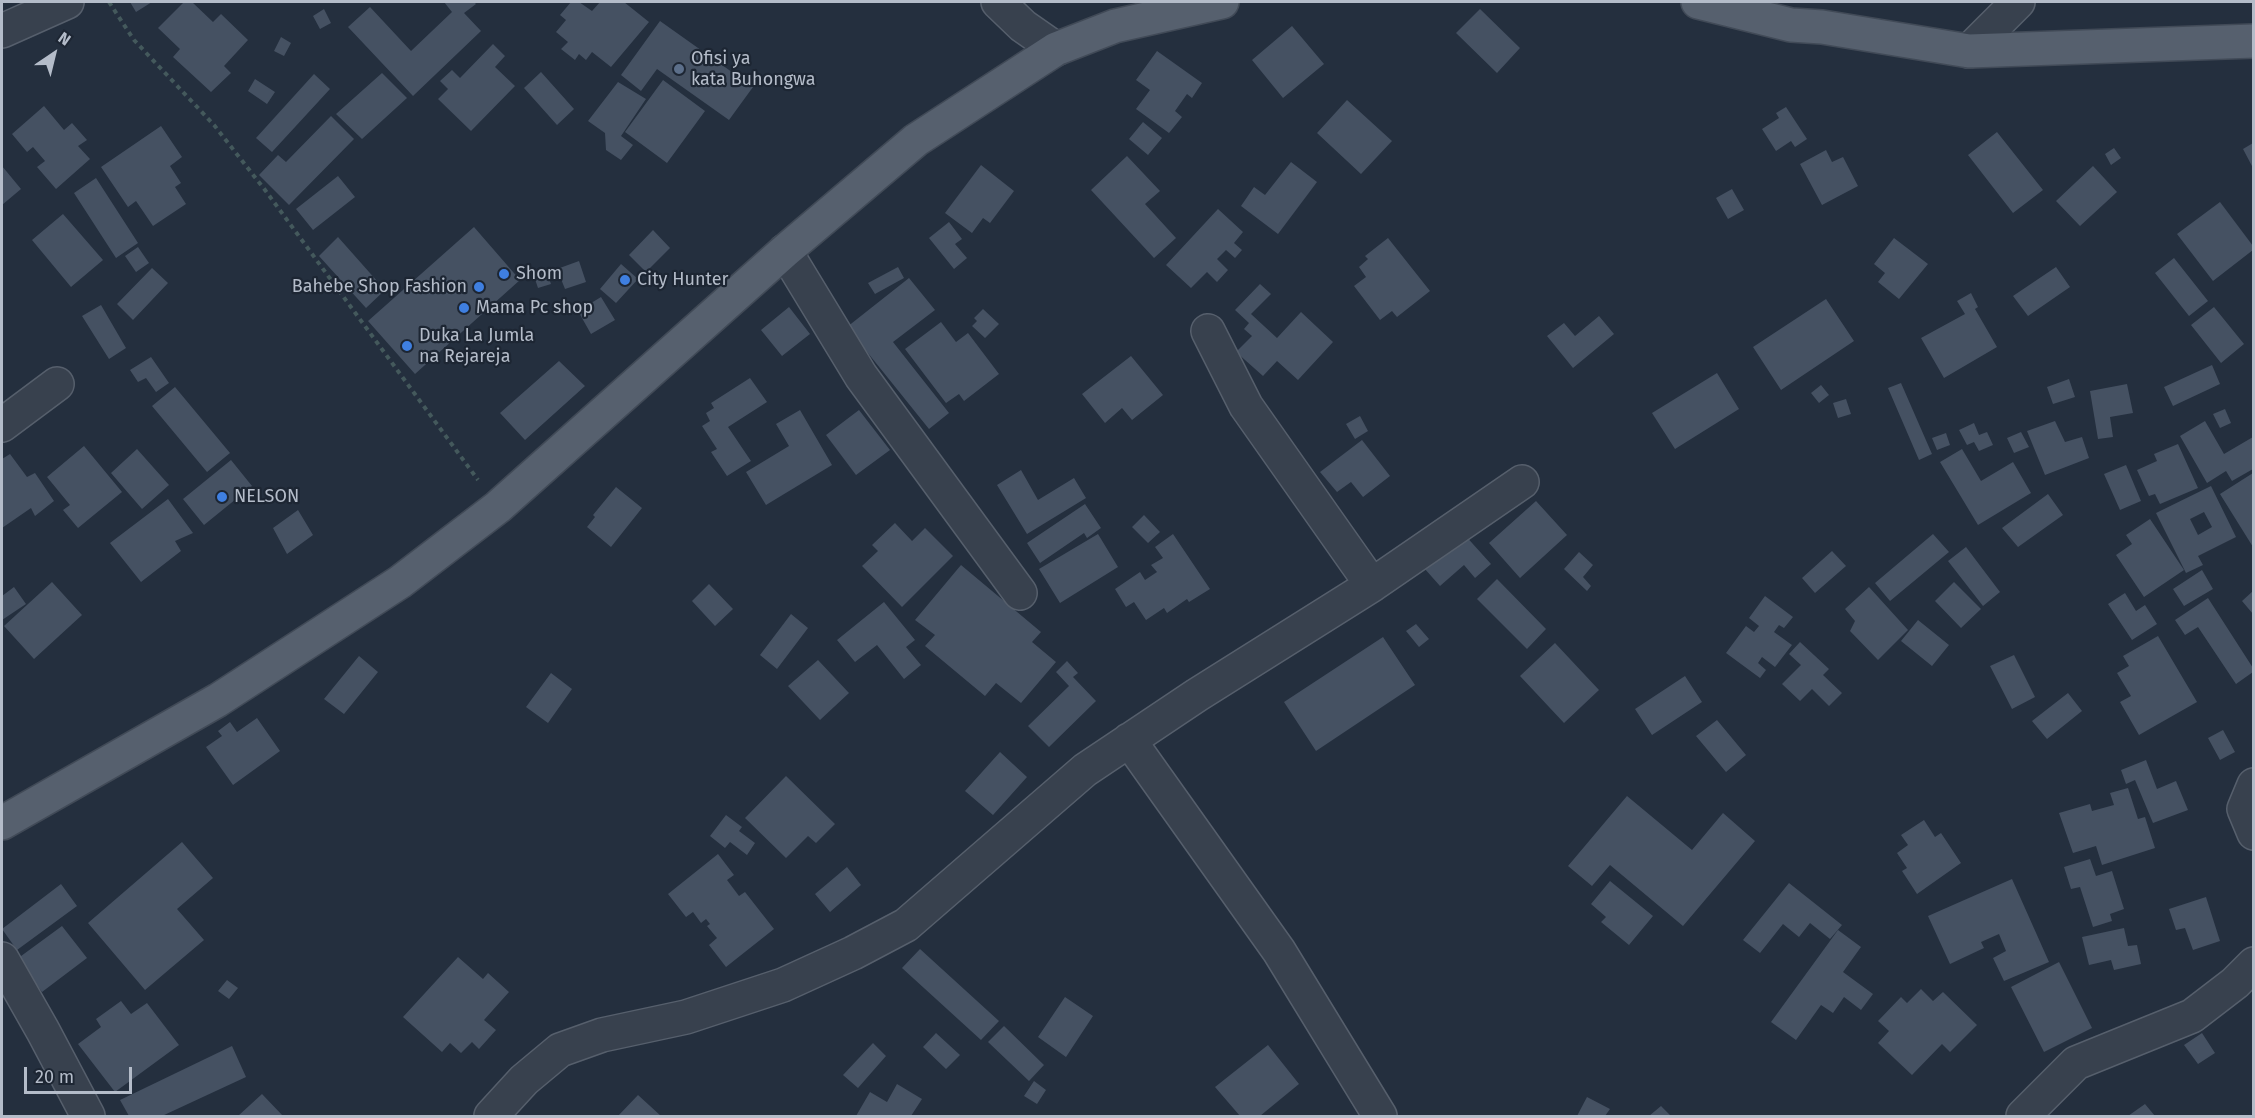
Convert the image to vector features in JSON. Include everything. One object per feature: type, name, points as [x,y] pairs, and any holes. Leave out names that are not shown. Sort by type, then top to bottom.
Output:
[{"type":"main road","points":[[2,823],[218,700],[400,582],[498,507],[784,250],[916,140],[1056,49],[1115,26],[1222,2]]},
{"type":"main road","points":[[1698,2],[1781,14],[1822,27],[1970,51],[2253,41]]},
{"type":"street","points":[[2,31],[67,2]]},
{"type":"street","points":[[998,2],[1023,26],[1056,49]]},
{"type":"street","points":[[1115,26],[1140,2]]},
{"type":"street","points":[[1970,51],[2018,2]]},
{"type":"street","points":[[784,250],[861,376],[1020,593]]},
{"type":"street","points":[[1208,331],[1246,406],[1371,585]]},
{"type":"street","points":[[2,425],[57,384]]},
{"type":"street","points":[[491,1116],[524,1080],[560,1050],[602,1035],[686,1017],[783,985],[906,925],[1085,770],[1371,585],[1522,482]]},
{"type":"street","points":[[1129,741],[1279,951],[1380,1116]]},
{"type":"street","points":[[2253,785],[2244,809],[2253,833]]},
{"type":"street","points":[[2,959],[44,1031],[88,1116]]},
{"type":"street","points":[[2023,1116],[2076,1063],[2192,1016],[2235,983],[2253,964]]},
{"type":"path","points":[[109,2],[134,40],[214,125],[265,190],[498,507]]},
{"type":"building","points":[[130,2],[152,2],[136,12]]},
{"type":"building","points":[[184,2],[192,2],[213,22],[221,14],[248,40],[224,66],[231,73],[211,92],[173,57],[180,49],[158,28]]},
{"type":"building","points":[[444,2],[474,2],[476,4],[464,13],[481,31],[413,96],[348,27],[370,7],[411,51],[452,12]]},
{"type":"building","points":[[571,2],[579,2],[592,11],[600,2],[624,2],[649,22],[611,67],[592,52],[586,60],[579,54],[575,60],[561,49],[568,42],[556,32],[566,20],[560,15]]},
{"type":"building","points":[[324,9],[331,23],[320,29],[313,16]]},
{"type":"building","points":[[1480,9],[1520,48],[1497,73],[1456,33]]},
{"type":"building","points":[[660,21],[753,87],[729,120],[657,69],[641,91],[621,75]]},
{"type":"building","points":[[1292,26],[1324,64],[1283,98],[1252,60]]},
{"type":"building","points":[[281,37],[291,43],[284,56],[274,51]]},
{"type":"building","points":[[493,44],[505,56],[495,67],[515,86],[471,131],[438,99],[448,89],[440,81],[452,70],[460,78]]},
{"type":"building","points":[[1157,51],[1202,83],[1192,98],[1187,94],[1175,111],[1182,117],[1169,133],[1136,109],[1150,90],[1136,80]]},
{"type":"building","points":[[541,72],[574,109],[557,125],[524,88]]},
{"type":"building","points":[[382,73],[407,98],[362,139],[336,114]]},
{"type":"building","points":[[314,74],[330,89],[272,152],[256,138]]},
{"type":"building","points":[[255,79],[275,92],[267,104],[248,91]]},
{"type":"building","points":[[663,80],[705,111],[667,163],[625,132]]},
{"type":"building","points":[[618,82],[646,99],[621,136],[633,145],[621,160],[606,150],[605,133],[588,121]]},
{"type":"building","points":[[1347,100],[1392,141],[1361,174],[1317,133]]},
{"type":"building","points":[[44,106],[64,130],[72,123],[87,140],[78,146],[90,159],[56,189],[37,167],[45,161],[33,147],[27,152],[12,134]]},
{"type":"building","points":[[1786,107],[1807,139],[1795,147],[1791,141],[1776,151],[1762,129],[1779,118],[1776,113]]},
{"type":"building","points":[[331,116],[354,139],[289,205],[259,175],[278,155],[286,162]]},
{"type":"building","points":[[1143,122],[1162,138],[1148,155],[1129,139]]},
{"type":"building","points":[[161,126],[182,157],[170,166],[181,183],[175,187],[186,204],[153,226],[136,201],[128,207],[101,167]]},
{"type":"building","points":[[1997,132],[2043,190],[2013,213],[1968,155]]},
{"type":"building","points":[[2253,143],[2253,168],[2243,149]]},
{"type":"building","points":[[2114,148],[2121,158],[2111,165],[2105,154]]},
{"type":"building","points":[[1826,150],[1832,162],[1843,157],[1858,186],[1822,205],[1800,164]]},
{"type":"building","points":[[1127,156],[1160,191],[1145,204],[1176,238],[1154,258],[1091,190]]},
{"type":"building","points":[[1291,162],[1317,182],[1278,234],[1241,206],[1254,187],[1265,195]]},
{"type":"building","points":[[981,165],[1014,191],[990,223],[983,218],[972,233],[945,213]]},
{"type":"building","points":[[2,166],[21,189],[2,205]]},
{"type":"building","points":[[2093,166],[2117,192],[2080,226],[2056,201]]},
{"type":"building","points":[[338,176],[355,197],[313,230],[296,209]]},
{"type":"building","points":[[96,178],[138,243],[116,258],[74,193]]},
{"type":"building","points":[[1732,189],[1744,210],[1728,219],[1716,198]]},
{"type":"building","points":[[2220,202],[2253,246],[2253,250],[2213,281],[2177,234]]},
{"type":"building","points":[[1218,209],[1243,232],[1234,243],[1242,250],[1235,258],[1226,250],[1217,259],[1228,270],[1217,282],[1207,272],[1191,288],[1166,265]]},
{"type":"building","points":[[63,214],[103,260],[71,287],[32,240]]},
{"type":"building","points":[[949,222],[962,239],[955,244],[967,258],[954,269],[929,238]]},
{"type":"building","points":[[474,227],[520,280],[415,374],[368,321]]},
{"type":"building","points":[[653,230],[670,248],[646,272],[629,255]]},
{"type":"building","points":[[338,237],[385,290],[366,308],[319,256]]},
{"type":"building","points":[[1388,238],[1430,291],[1397,317],[1392,311],[1380,320],[1354,286],[1366,277],[1359,267],[1368,259],[1365,256]]},
{"type":"building","points":[[1894,238],[1928,264],[1899,299],[1878,282],[1885,273],[1874,264]]},
{"type":"building","points":[[138,247],[149,263],[136,272],[125,256]]},
{"type":"building","points":[[2174,258],[2208,301],[2189,316],[2155,273]]},
{"type":"building","points":[[579,261],[586,282],[565,289],[557,269]]},
{"type":"building","points":[[621,264],[638,279],[616,303],[600,289]]},
{"type":"building","points":[[898,267],[904,278],[875,294],[868,283]]},
{"type":"building","points":[[2056,267],[2070,287],[2028,316],[2013,296]]},
{"type":"building","points":[[152,268],[168,283],[133,320],[117,304]]},
{"type":"building","points":[[547,272],[551,284],[538,288],[534,276]]},
{"type":"building","points":[[909,278],[935,310],[893,342],[949,413],[929,429],[847,327]]},
{"type":"building","points":[[1260,284],[1271,294],[1251,314],[1277,338],[1301,312],[1333,342],[1298,380],[1277,361],[1263,376],[1236,352],[1252,336],[1244,329],[1249,323],[1235,310]]},
{"type":"building","points":[[1971,293],[1978,307],[1975,309],[1997,347],[1944,378],[1921,338],[1965,314],[1957,301]]},
{"type":"building","points":[[601,297],[615,320],[591,334],[578,311]]},
{"type":"building","points":[[1826,299],[1854,341],[1781,390],[1753,347]]},
{"type":"building","points":[[101,305],[126,348],[109,359],[82,316]]},
{"type":"building","points":[[789,307],[810,334],[782,356],[761,330]]},
{"type":"building","points":[[2214,307],[2244,344],[2221,363],[2191,325]]},
{"type":"building","points":[[983,309],[999,324],[985,338],[972,326],[977,321],[974,318]]},
{"type":"building","points":[[1599,316],[1614,334],[1573,368],[1547,336],[1564,323],[1575,336]]},
{"type":"building","points":[[941,322],[956,342],[968,333],[999,374],[964,401],[959,394],[946,403],[905,349]]},
{"type":"building","points":[[1131,356],[1163,395],[1132,420],[1122,408],[1105,423],[1082,394]]},
{"type":"building","points":[[151,357],[169,383],[156,392],[146,378],[138,382],[130,370]]},
{"type":"building","points":[[559,361],[585,386],[525,440],[500,413]]},
{"type":"building","points":[[2212,365],[2220,384],[2173,406],[2164,387]]},
{"type":"building","points":[[1717,373],[1739,409],[1675,449],[1652,413]]},
{"type":"building","points":[[750,378],[767,402],[728,427],[751,461],[727,476],[711,452],[717,449],[702,426],[710,421],[706,413],[714,408],[711,403]]},
{"type":"building","points":[[2069,379],[2075,397],[2053,404],[2047,387]]},
{"type":"building","points":[[1901,383],[1932,454],[1919,460],[1888,388]]},
{"type":"building","points":[[2127,384],[2133,413],[2110,417],[2113,437],[2098,439],[2090,391]]},
{"type":"building","points":[[1821,385],[1829,395],[1819,403],[1811,393]]},
{"type":"building","points":[[175,387],[230,453],[207,472],[152,406]]},
{"type":"building","points":[[1846,399],[1851,414],[1838,418],[1833,403]]},
{"type":"building","points":[[2225,409],[2231,423],[2220,428],[2213,414]]},
{"type":"building","points":[[800,410],[832,465],[766,505],[746,472],[789,446],[776,424]]},
{"type":"building","points":[[859,410],[890,450],[856,475],[826,435]]},
{"type":"building","points":[[1360,416],[1368,431],[1355,439],[1346,424]]},
{"type":"building","points":[[2055,421],[2065,442],[2082,437],[2089,458],[2045,475],[2027,431]]},
{"type":"building","points":[[2205,421],[2224,454],[2253,437],[2253,469],[2232,481],[2226,471],[2207,483],[2180,436]]},
{"type":"building","points":[[1974,423],[1979,435],[1987,432],[1993,445],[1979,451],[1974,442],[1967,445],[1959,430]]},
{"type":"building","points":[[2021,432],[2029,447],[2014,453],[2007,438]]},
{"type":"building","points":[[1946,433],[1950,445],[1937,450],[1932,438]]},
{"type":"building","points":[[1362,440],[1390,476],[1363,497],[1351,482],[1337,492],[1320,472]]},
{"type":"building","points":[[2178,444],[2198,488],[2160,504],[2155,494],[2149,496],[2137,470],[2157,461],[2154,454]]},
{"type":"building","points":[[84,446],[122,492],[78,528],[63,510],[70,505],[47,477]]},
{"type":"building","points":[[137,449],[169,485],[142,509],[111,473]]},
{"type":"building","points":[[1962,449],[1981,481],[2013,462],[2031,493],[1978,525],[1940,462]]},
{"type":"building","points":[[10,454],[27,477],[35,473],[54,501],[35,516],[31,508],[2,528],[2,459]]},
{"type":"building","points":[[231,460],[252,486],[204,525],[183,499]]},
{"type":"building","points":[[2126,465],[2141,501],[2120,510],[2104,474]]},
{"type":"building","points":[[1021,470],[1038,500],[1074,478],[1086,498],[1027,534],[997,485]]},
{"type":"building","points":[[2253,473],[2253,547],[2220,494]]},
{"type":"building","points":[[2211,486],[2236,537],[2198,556],[2203,565],[2186,573],[2156,513]],"holes":[[[2204,512],[2212,527],[2198,535],[2190,519]]]},
{"type":"building","points":[[616,487],[642,508],[611,547],[587,527],[595,517],[593,515]]},
{"type":"building","points":[[2048,494],[2063,515],[2018,547],[2002,528]]},
{"type":"building","points":[[168,499],[193,533],[175,541],[181,551],[141,582],[110,543]]},
{"type":"building","points":[[1536,501],[1567,535],[1520,578],[1489,543]]},
{"type":"building","points":[[1085,504],[1101,528],[1087,538],[1084,533],[1040,563],[1027,543]]},
{"type":"building","points":[[298,510],[313,535],[287,554],[273,528]]},
{"type":"building","points":[[1144,515],[1160,532],[1148,543],[1132,527]]},
{"type":"building","points":[[2150,519],[2184,570],[2144,597],[2116,555],[2132,544],[2126,535]]},
{"type":"building","points":[[895,523],[912,541],[925,528],[953,556],[902,607],[862,566],[878,551],[872,545]]},
{"type":"building","points":[[1463,533],[1491,564],[1475,578],[1464,565],[1440,586],[1424,568]]},
{"type":"building","points":[[1098,534],[1118,567],[1060,603],[1039,569]]},
{"type":"building","points":[[1173,534],[1210,589],[1189,602],[1187,599],[1167,613],[1164,608],[1146,620],[1134,602],[1126,607],[1115,589],[1140,572],[1145,580],[1157,572],[1151,565],[1163,558],[1155,547]]},
{"type":"building","points":[[1933,534],[1949,552],[1890,601],[1875,583]]},
{"type":"building","points":[[1966,547],[2000,592],[1983,606],[1948,561]]},
{"type":"building","points":[[1832,551],[1846,566],[1815,593],[1802,578]]},
{"type":"building","points":[[1579,552],[1593,565],[1583,577],[1591,586],[1587,591],[1564,569]]},
{"type":"building","points":[[961,565],[1041,632],[1032,642],[1056,662],[1021,703],[996,683],[985,696],[925,646],[935,635],[915,620]]},
{"type":"building","points":[[2202,570],[2213,589],[2184,606],[2173,589]]},
{"type":"building","points":[[1497,579],[1546,629],[1527,649],[1477,599]]},
{"type":"building","points":[[52,582],[82,615],[34,659],[4,626]]},
{"type":"building","points":[[1954,582],[1981,609],[1961,628],[1935,601]]},
{"type":"building","points":[[709,584],[733,609],[715,626],[692,601]]},
{"type":"building","points":[[14,587],[26,604],[2,620],[2,596]]},
{"type":"building","points":[[1869,587],[1908,630],[1878,660],[1850,631],[1855,621],[1845,609]]},
{"type":"building","points":[[2253,591],[2253,614],[2242,601]]},
{"type":"building","points":[[2125,593],[2136,611],[2145,605],[2157,624],[2132,640],[2108,604]]},
{"type":"building","points":[[1765,596],[1793,617],[1784,628],[1779,625],[1774,632],[1792,645],[1775,667],[1762,657],[1758,663],[1766,670],[1760,678],[1726,653],[1746,626],[1754,632],[1759,626],[1749,618]]},
{"type":"building","points":[[2208,598],[2253,668],[2253,672],[2236,684],[2198,627],[2185,635],[2175,620]]},
{"type":"building","points":[[884,602],[915,640],[906,647],[921,665],[904,679],[877,645],[855,662],[837,640]]},
{"type":"building","points":[[791,614],[808,628],[777,669],[760,655]]},
{"type":"building","points":[[1918,620],[1949,645],[1932,666],[1901,641]]},
{"type":"building","points":[[1416,624],[1429,639],[1419,647],[1406,631]]},
{"type":"building","points":[[2158,636],[2197,702],[2139,735],[2120,702],[2131,696],[2117,673],[2129,666],[2123,656]]},
{"type":"building","points":[[1383,637],[1415,685],[1316,751],[1284,702]]},
{"type":"building","points":[[1800,642],[1829,669],[1823,675],[1842,693],[1829,706],[1812,689],[1800,701],[1782,684],[1801,665],[1789,654]]},
{"type":"building","points":[[1555,643],[1599,690],[1564,723],[1520,676]]},
{"type":"building","points":[[2014,655],[2035,697],[2012,709],[1990,666]]},
{"type":"building","points":[[359,656],[378,672],[344,714],[324,699]]},
{"type":"building","points":[[818,660],[849,693],[820,720],[788,686]]},
{"type":"building","points":[[1067,661],[1078,673],[1073,677],[1096,701],[1049,747],[1028,726],[1069,686],[1056,672]]},
{"type":"building","points":[[551,673],[572,689],[548,723],[526,707]]},
{"type":"building","points":[[1685,676],[1702,702],[1652,735],[1635,709]]},
{"type":"building","points":[[2068,693],[2082,711],[2047,739],[2032,721]]},
{"type":"building","points":[[257,718],[280,751],[233,785],[206,747],[222,736],[218,731],[230,722],[237,732]]},
{"type":"building","points":[[1717,720],[1746,755],[1726,772],[1696,736]]},
{"type":"building","points":[[2223,730],[2235,752],[2220,760],[2208,738]]},
{"type":"building","points":[[1000,752],[1027,777],[993,815],[965,791]]},
{"type":"building","points":[[2146,760],[2157,789],[2176,781],[2188,810],[2153,823],[2135,780],[2126,784],[2121,770]]},
{"type":"building","points":[[786,776],[835,824],[816,843],[808,836],[786,858],[745,818]]},
{"type":"building","points":[[2128,788],[2138,819],[2145,817],[2155,848],[2102,865],[2096,846],[2073,853],[2059,813],[2090,804],[2092,811],[2114,805],[2110,793]]},
{"type":"building","points":[[1627,796],[1692,850],[1723,813],[1755,841],[1683,926],[1610,865],[1592,886],[1568,866]]},
{"type":"building","points":[[726,815],[742,827],[739,831],[755,843],[747,855],[730,842],[725,848],[710,836]]},
{"type":"building","points":[[1924,820],[1935,837],[1941,833],[1961,863],[1917,894],[1902,871],[1907,868],[1897,853],[1908,845],[1901,835]]},
{"type":"building","points":[[182,842],[213,878],[177,909],[204,940],[145,990],[88,923]]},
{"type":"building","points":[[718,854],[734,875],[727,880],[739,896],[745,892],[774,929],[726,967],[709,945],[717,938],[707,926],[710,924],[706,919],[701,923],[693,912],[686,917],[668,894]]},
{"type":"building","points":[[2090,859],[2096,876],[2112,871],[2124,909],[2110,914],[2112,921],[2093,927],[2080,887],[2071,889],[2064,867]]},
{"type":"building","points":[[847,867],[861,885],[830,912],[815,894]]},
{"type":"building","points":[[2012,879],[2049,962],[2004,981],[1993,958],[2006,951],[1999,934],[1981,942],[1984,948],[1950,964],[1928,916]]},
{"type":"building","points":[[1610,881],[1653,916],[1629,945],[1601,922],[1606,917],[1591,904]]},
{"type":"building","points":[[1789,883],[1842,925],[1830,939],[1810,923],[1799,937],[1783,924],[1760,953],[1743,940]]},
{"type":"building","points":[[61,884],[77,906],[17,950],[2,929]]},
{"type":"building","points":[[2206,897],[2220,941],[2193,950],[2185,928],[2176,930],[2169,909]]},
{"type":"building","points":[[62,926],[87,958],[42,992],[17,959]]},
{"type":"building","points":[[2124,928],[2128,946],[2137,945],[2141,964],[2114,970],[2111,960],[2089,965],[2082,937]]},
{"type":"building","points":[[1838,930],[1861,947],[1843,972],[1873,994],[1861,1010],[1844,997],[1833,1013],[1821,1005],[1796,1040],[1771,1022]]},
{"type":"building","points":[[920,949],[999,1021],[981,1040],[902,968]]},
{"type":"building","points":[[458,957],[483,979],[488,973],[509,992],[484,1020],[496,1030],[479,1049],[472,1042],[461,1053],[450,1043],[442,1052],[403,1017]]},
{"type":"building","points":[[2059,962],[2092,1028],[2044,1052],[2011,987]]},
{"type":"building","points":[[227,980],[238,988],[229,999],[218,991]]},
{"type":"building","points":[[1921,989],[1933,1001],[1943,992],[1977,1025],[1950,1052],[1942,1044],[1912,1075],[1878,1043],[1889,1031],[1878,1021],[1901,997],[1907,1003]]},
{"type":"building","points":[[1065,997],[1093,1016],[1066,1057],[1038,1037]]},
{"type":"building","points":[[121,1001],[131,1014],[147,1003],[179,1045],[115,1092],[78,1044],[101,1027],[96,1019]]},
{"type":"building","points":[[1004,1026],[1044,1065],[1029,1081],[988,1042]]},
{"type":"building","points":[[936,1033],[960,1055],[946,1069],[923,1047]]},
{"type":"building","points":[[2202,1033],[2215,1053],[2198,1064],[2184,1045]]},
{"type":"building","points":[[873,1043],[886,1056],[858,1088],[843,1075]]},
{"type":"building","points":[[1268,1045],[1299,1084],[1260,1116],[1240,1116],[1215,1087]]},
{"type":"building","points":[[232,1046],[246,1077],[162,1116],[129,1116],[120,1100]]},
{"type":"building","points":[[1034,1081],[1046,1090],[1037,1104],[1024,1096]]},
{"type":"building","points":[[897,1084],[922,1099],[911,1116],[856,1116],[870,1092],[887,1102]]},
{"type":"building","points":[[262,1094],[283,1116],[238,1116]]},
{"type":"building","points":[[638,1095],[661,1116],[618,1116]]},
{"type":"building","points":[[1587,1097],[1610,1109],[1605,1116],[1577,1116]]},
{"type":"building","points":[[2145,1104],[2155,1116],[2128,1116]]},
{"type":"building","points":[[1661,1106],[1671,1116],[1649,1116]]},
{"type":"place","name":"Ofisi ya kata Buhongwa","points":[[679,69]]},
{"type":"place","name":"Shom","points":[[504,274]]},
{"type":"place","name":"City Hunter","points":[[625,280]]},
{"type":"place","name":"Bahebe Shop Fashion","points":[[479,287]]},
{"type":"place","name":"Mama Pc shop","points":[[464,308]]},
{"type":"place","name":"Duka La Jumla na Rejareja","points":[[407,346]]},
{"type":"place","name":"NELSON","points":[[222,497]]}]
